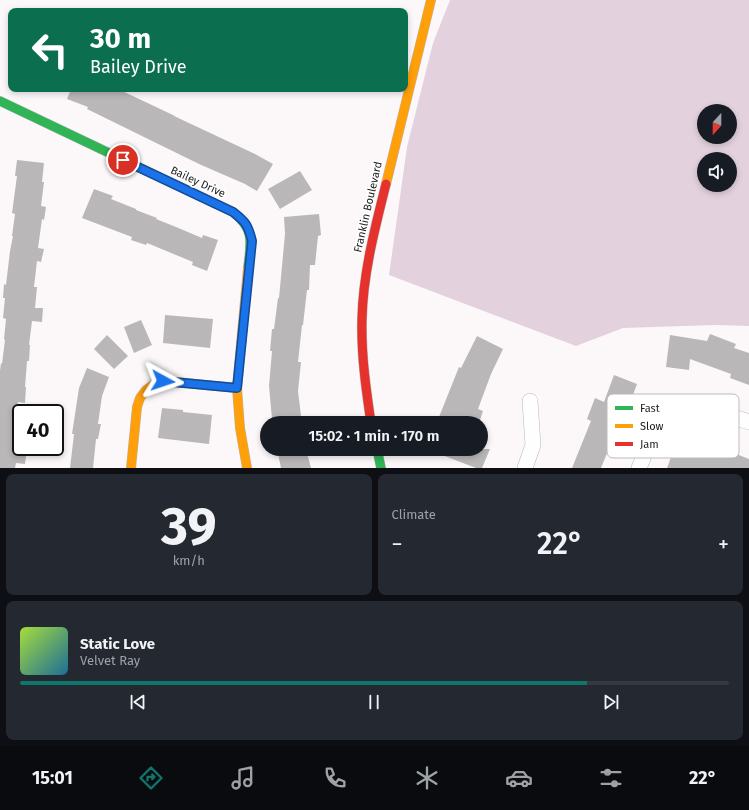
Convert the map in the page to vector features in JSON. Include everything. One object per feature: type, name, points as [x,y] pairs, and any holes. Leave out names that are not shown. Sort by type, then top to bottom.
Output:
[{"type":"street","name":"Franklin Boulevard","points":[[370,416],[365,386],[362,346],[363,306],[367,268],[374,233],[431,0]]},
{"type":"street","name":"Bailey Drive","points":[[0,101],[233,212],[243,219],[249,229],[252,241],[237,388],[238,412],[247,468]]},
{"type":"street","points":[[131,468],[138,400],[149,387],[163,381],[237,388]]},
{"type":"street","points":[[525,468],[533,445],[530,401]]},
{"type":"street","points":[[739,419],[749,422]]},
{"type":"street","points":[[379,456],[382,468]]},
{"type":"street","points":[[639,468],[643,458]]},
{"type":"shaded area","points":[[450,0],[749,0],[749,326],[715,325],[623,328],[576,346],[389,275],[407,147],[433,43]]},
{"type":"building","points":[[70,92],[124,92],[273,164],[257,191],[87,109],[88,107],[67,99]]},
{"type":"building","points":[[17,160],[44,163],[42,182],[44,182],[41,206],[46,207],[44,220],[42,219],[38,248],[44,249],[41,262],[37,261],[34,287],[37,287],[35,308],[43,308],[42,322],[32,321],[29,361],[27,361],[25,403],[18,402],[18,404],[12,404],[12,456],[26,456],[25,464],[16,463],[15,468],[0,468],[0,371],[5,340],[6,319],[3,318],[5,298],[3,298],[4,284],[6,285],[13,236],[15,214],[12,213],[17,176],[15,176]]},
{"type":"building","points":[[300,171],[312,190],[280,209],[268,189]]},
{"type":"building","points":[[94,189],[113,196],[111,199],[202,238],[203,235],[218,240],[207,271],[192,265],[193,262],[147,243],[146,245],[131,240],[132,237],[82,218]]},
{"type":"building","points":[[319,214],[321,235],[318,236],[315,265],[310,265],[309,290],[307,290],[302,325],[298,362],[301,362],[298,391],[301,416],[272,416],[269,386],[272,329],[274,329],[279,298],[285,234],[284,217]]},
{"type":"building","points":[[165,315],[213,319],[210,348],[163,343]]},
{"type":"building","points":[[141,320],[152,345],[134,353],[124,327]]},
{"type":"building","points":[[710,334],[736,344],[734,348],[749,353],[749,385],[730,378],[731,374],[690,359],[689,370],[666,367],[670,335],[707,341]]},
{"type":"building","points":[[107,335],[128,356],[114,369],[94,349]]},
{"type":"building","points":[[477,336],[503,349],[491,374],[478,409],[483,411],[481,416],[439,416],[459,367],[461,368]]},
{"type":"building","points":[[87,368],[109,377],[102,396],[98,424],[101,424],[98,439],[96,439],[93,468],[70,468],[74,434],[72,434],[79,388]]},
{"type":"building","points":[[614,375],[637,384],[633,394],[607,394],[607,453],[601,468],[572,468],[591,421],[587,419],[595,398],[604,402]]},
{"type":"building","points":[[162,408],[212,415],[209,444],[158,438]]},
{"type":"building","points":[[739,455],[749,459],[749,468],[667,468],[671,458],[739,458]]},
{"type":"building","points":[[278,456],[308,456],[311,468],[281,468]]},
{"type":"building","points":[[445,456],[487,456],[482,468],[476,468]]},
{"type":"traffic: fast","points":[[0,101],[233,212],[245,225],[250,237],[248,268]]},
{"type":"traffic: fast","points":[[378,456],[381,468]]},
{"type":"traffic: slow","points":[[386,184],[431,0]]},
{"type":"traffic: slow","points":[[247,468],[240,428],[237,388],[248,268]]},
{"type":"traffic: slow","points":[[131,468],[137,407],[140,398],[146,390],[163,381],[237,388]]},
{"type":"traffic: jam","points":[[370,416],[363,358],[363,302],[370,251],[386,184]]},
{"type":"route","points":[[123,160],[233,212],[243,219],[249,229],[252,241],[237,388],[163,381]]}]
